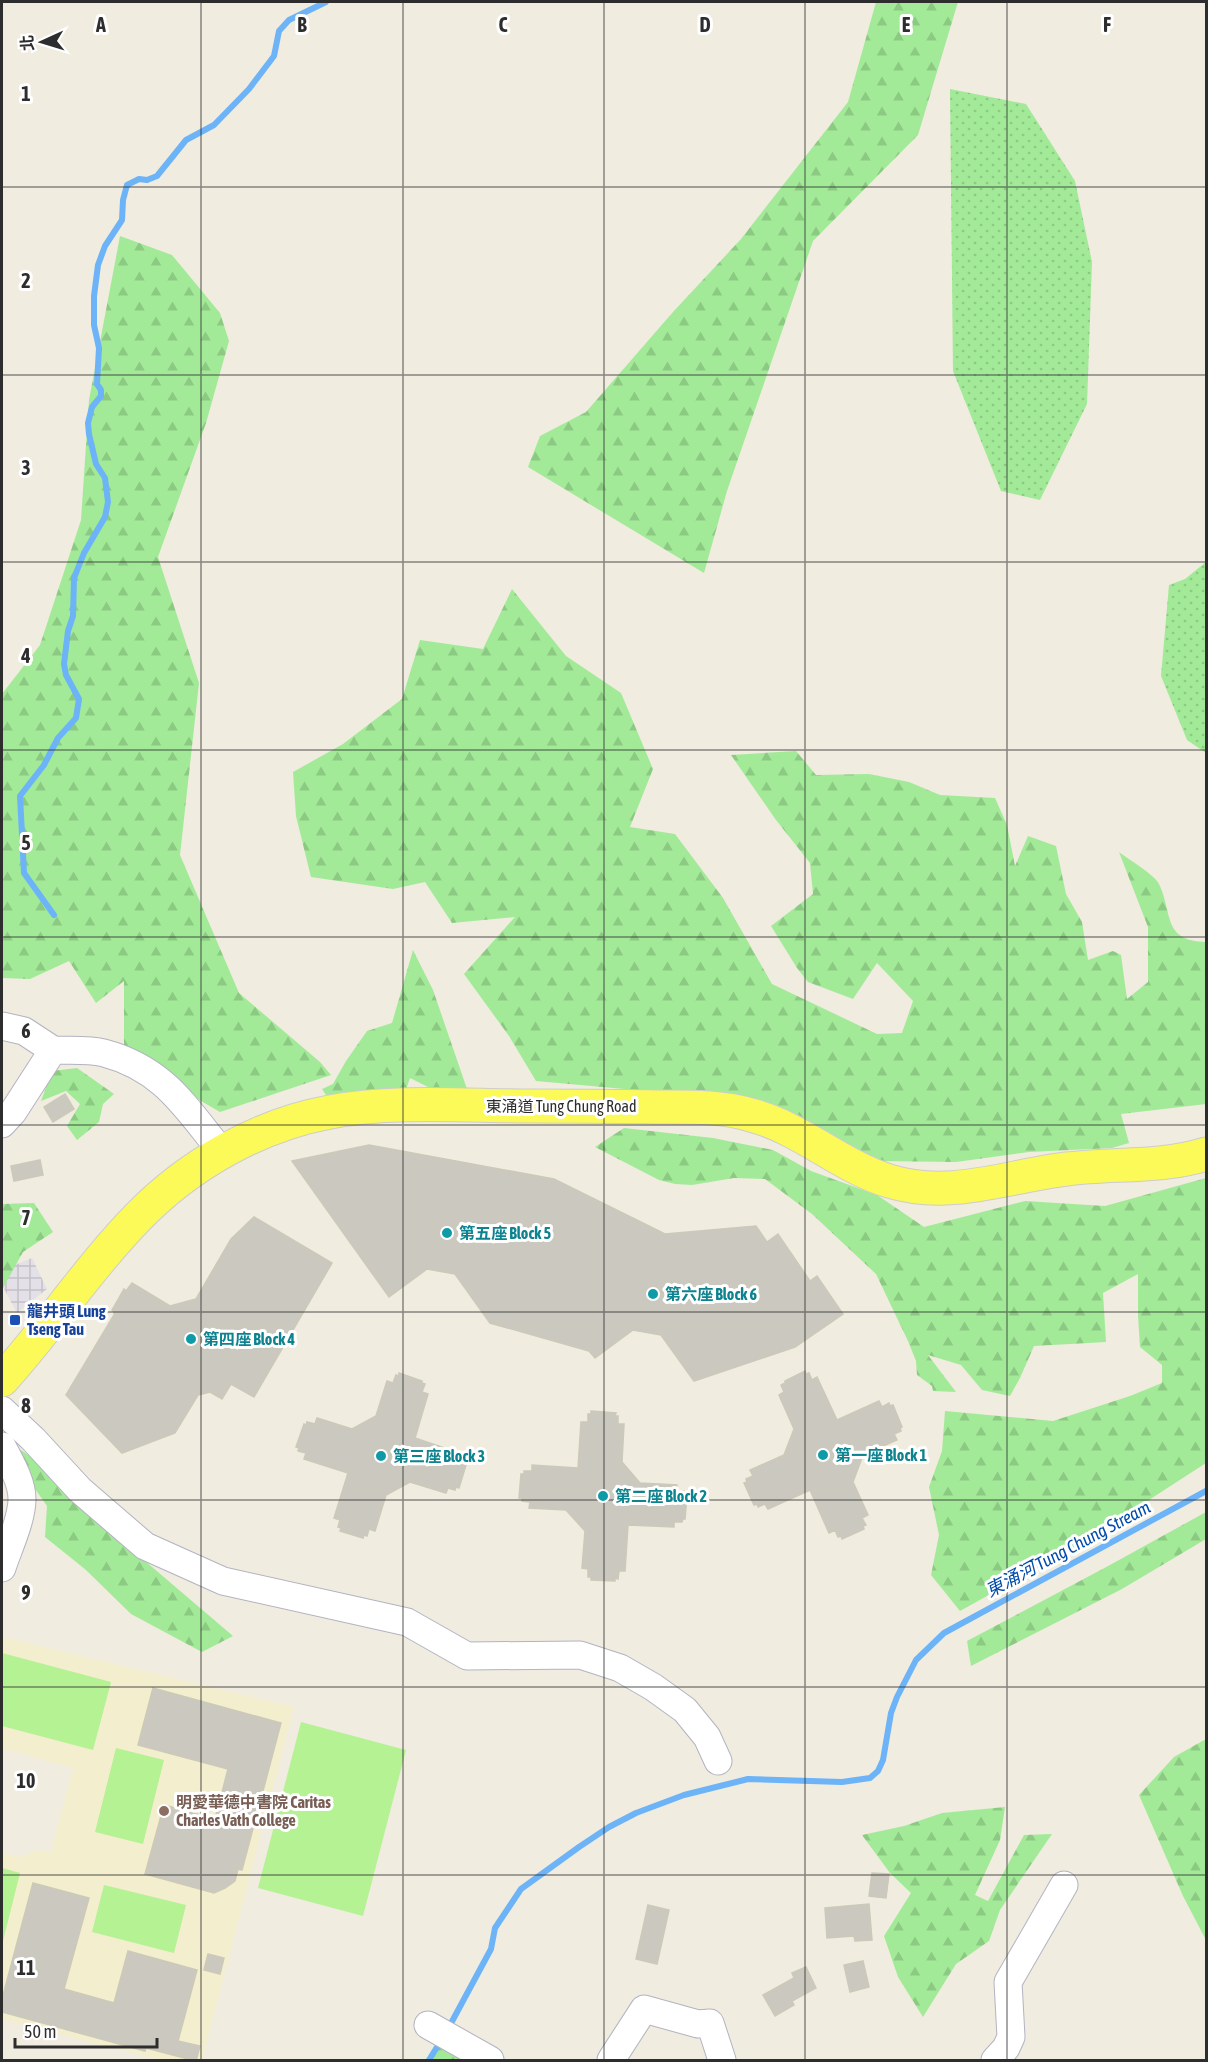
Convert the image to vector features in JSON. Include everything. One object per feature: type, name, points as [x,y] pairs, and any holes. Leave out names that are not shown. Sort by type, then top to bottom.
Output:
[{"type":"main road","name":"東涌道 Tung Chung Road","points":[[2,1380],[91,1270],[137,1218],[177,1182],[222,1152],[287,1123],[331,1112],[399,1106],[572,1106],[704,1108],[736,1111],[764,1118],[788,1129],[874,1176],[904,1185],[943,1189],[991,1184],[1065,1169],[1164,1164],[1206,1154]]},
{"type":"street","points":[[2,1026],[24,1031],[53,1050],[102,1053],[138,1065],[174,1093],[222,1152]]},
{"type":"street","points":[[2,1124],[13,1112],[53,1050]]},
{"type":"street","points":[[2,1410],[33,1439],[80,1490],[145,1546],[223,1581],[407,1622],[467,1656],[580,1655],[620,1668],[685,1710],[707,1737],[718,1761]]},
{"type":"street","points":[[2,1446],[19,1482],[22,1498],[21,1510],[2,1568]]},
{"type":"street","points":[[995,2061],[1006,2048],[1011,2037],[1008,1982],[1064,1885]]},
{"type":"street","points":[[611,2061],[644,2009],[698,2024],[710,2023],[722,2061]]},
{"type":"street","points":[[440,2031],[490,2061]]},
{"type":"shaded area","points":[[32,1258],[47,1289],[17,1313],[2,1285],[2,1270]]},
{"type":"shaded area","points":[[2,1637],[294,1707],[202,2060],[159,2060],[2,2019],[2,1853],[20,1857],[37,1850],[51,1853],[73,1768],[2,1748]]},
{"type":"green space","points":[[876,2],[958,2],[918,135],[813,241],[727,491],[704,573],[528,467],[540,436],[586,412],[673,312],[741,239],[848,102]]},
{"type":"green space","points":[[950,89],[1026,104],[1075,181],[1092,262],[1087,404],[1040,500],[1001,491],[953,371]]},
{"type":"green space","points":[[120,236],[172,255],[220,313],[229,341],[206,423],[158,557],[199,683],[180,855],[239,993],[320,1062],[331,1075],[220,1112],[175,1086],[124,1067],[124,981],[96,1003],[69,961],[30,979],[2,978],[2,694],[40,645],[81,520],[89,400]]},
{"type":"green space","points":[[1206,562],[1206,753],[1187,740],[1161,676],[1169,585],[1185,579]]},
{"type":"green space","points":[[512,589],[566,656],[621,693],[653,769],[630,827],[675,834],[723,898],[772,984],[877,1034],[902,1033],[913,1001],[877,963],[853,999],[808,982],[797,968],[771,926],[813,894],[810,863],[776,820],[731,755],[796,751],[816,775],[869,774],[909,782],[940,795],[995,798],[1007,825],[1015,866],[1028,836],[1056,846],[1066,894],[1082,922],[1088,960],[1113,951],[1121,955],[1127,999],[1148,982],[1148,927],[1119,852],[1157,880],[1175,931],[1182,937],[1206,942],[1206,1104],[1121,1114],[1129,1143],[1112,1148],[1029,1152],[956,1162],[876,1161],[724,1098],[536,1081],[509,1036],[464,974],[515,917],[452,923],[425,882],[393,889],[311,877],[296,816],[293,772],[343,744],[402,699],[420,640],[483,649]]},
{"type":"green space","points":[[413,950],[433,990],[467,1089],[452,1099],[410,1078],[403,1098],[330,1101],[322,1089],[333,1084],[367,1031],[392,1023]]},
{"type":"green space","points":[[77,1068],[114,1094],[103,1104],[99,1122],[77,1140],[67,1126],[80,1104],[66,1091],[41,1101],[52,1071]]},
{"type":"green space","points":[[624,1128],[713,1138],[773,1150],[811,1171],[877,1195],[924,1227],[1025,1201],[1105,1206],[1206,1178],[1206,1463],[1084,1542],[960,1611],[931,1575],[939,1535],[929,1487],[942,1451],[945,1411],[1053,1421],[1162,1383],[1162,1365],[1140,1347],[1138,1274],[1103,1293],[1106,1342],[1034,1346],[1010,1396],[982,1390],[961,1365],[928,1355],[956,1392],[933,1391],[932,1386],[917,1375],[916,1361],[908,1341],[876,1274],[812,1214],[765,1179],[734,1178],[692,1185],[675,1184],[659,1180],[595,1147]]},
{"type":"green space","points":[[34,1203],[53,1232],[23,1252],[2,1290],[2,1204]]},
{"type":"green space","points":[[21,1450],[57,1475],[111,1532],[233,1636],[202,1652],[131,1614],[86,1570],[45,1537],[47,1506],[12,1456]]},
{"type":"green space","points":[[1206,1512],[1206,1539],[1122,1589],[971,1666],[967,1641]]},
{"type":"green space","points":[[2,1653],[111,1682],[93,1750],[2,1726]]},
{"type":"green space","points":[[301,1722],[406,1750],[363,1916],[258,1888]]},
{"type":"green space","points":[[1206,1739],[1206,1940],[1183,1896],[1139,1795],[1174,1757]]},
{"type":"green space","points":[[116,1748],[164,1760],[143,1844],[95,1832]]},
{"type":"green space","points":[[1005,1807],[1000,1840],[975,1895],[988,1901],[1024,1835],[1052,1834],[1000,1910],[989,1941],[956,1964],[923,2017],[898,1977],[884,1936],[911,1893],[890,1873],[862,1835],[904,1826],[942,1813]]},
{"type":"green space","points":[[2,1868],[20,1873],[2,1945]]},
{"type":"green space","points":[[104,1885],[186,1905],[174,1953],[92,1932]]},
{"type":"green space","points":[[442,2043],[461,2060],[425,2060]]},
{"type":"building","points":[[65,1094],[74,1109],[53,1122],[44,1107]]},
{"type":"building","points":[[369,1145],[554,1179],[665,1234],[756,1226],[767,1242],[778,1234],[810,1281],[817,1276],[843,1314],[795,1347],[694,1381],[661,1335],[633,1330],[595,1358],[589,1351],[490,1323],[455,1274],[427,1269],[389,1297],[292,1161]]},
{"type":"building","points":[[40,1160],[43,1175],[14,1181],[11,1166]]},
{"type":"building","points":[[254,1217],[332,1263],[254,1397],[231,1384],[222,1399],[210,1392],[198,1395],[175,1433],[122,1453],[66,1395],[114,1315],[112,1310],[124,1289],[126,1291],[132,1283],[170,1306],[196,1299],[231,1239]]},
{"type":"building","name":"第一座 Block 1","points":[[805,1371],[806,1374],[809,1373],[812,1380],[817,1377],[837,1420],[879,1401],[882,1407],[889,1403],[890,1406],[893,1405],[902,1427],[901,1431],[894,1434],[897,1440],[863,1455],[853,1482],[868,1515],[862,1518],[866,1525],[863,1526],[864,1529],[842,1539],[841,1536],[838,1537],[835,1530],[829,1533],[810,1490],[768,1509],[765,1504],[758,1507],[757,1504],[754,1505],[744,1483],[747,1482],[746,1479],[753,1476],[750,1470],[784,1455],[794,1429],[779,1395],[784,1392],[781,1385]]},
{"type":"building","name":"第三座 Block 3","points":[[399,1373],[422,1381],[425,1384],[422,1392],[428,1394],[415,1438],[459,1453],[457,1458],[464,1461],[463,1464],[466,1465],[459,1488],[456,1487],[455,1490],[448,1488],[446,1493],[410,1482],[386,1495],[375,1531],[369,1529],[367,1536],[364,1535],[363,1538],[340,1531],[341,1528],[338,1527],[340,1520],[334,1518],[348,1473],[304,1459],[306,1453],[298,1451],[299,1448],[296,1447],[304,1424],[306,1425],[307,1422],[315,1424],[317,1418],[352,1429],[376,1416],[387,1381],[393,1383]]},
{"type":"building","name":"第二座 Block 2","points":[[591,1411],[616,1413],[618,1424],[624,1424],[622,1462],[640,1483],[677,1485],[676,1491],[684,1491],[684,1495],[687,1495],[685,1519],[682,1522],[674,1522],[674,1527],[628,1525],[625,1571],[619,1571],[618,1579],[615,1578],[615,1581],[591,1580],[591,1577],[588,1577],[588,1569],[582,1568],[585,1531],[566,1510],[529,1508],[530,1502],[519,1498],[521,1474],[524,1474],[524,1471],[532,1471],[532,1465],[578,1468],[581,1422],[588,1422],[588,1414],[591,1414]]},
{"type":"building","points":[[153,1688],[281,1723],[242,1870],[238,1869],[235,1881],[214,1893],[145,1874],[164,1805],[215,1819],[228,1769],[138,1745]]},
{"type":"building","points":[[872,1873],[889,1874],[886,1898],[869,1896]]},
{"type":"building","points":[[33,1883],[89,1898],[64,1989],[114,2003],[128,1951],[197,1970],[178,2041],[200,2046],[196,2061],[146,2048],[145,2051],[2,2012],[2,1999]]},
{"type":"building","points":[[869,1904],[872,1940],[855,1941],[854,1936],[827,1938],[825,1908]]},
{"type":"building","points":[[648,1905],[669,1910],[657,1964],[636,1959]]},
{"type":"building","points":[[208,1954],[224,1958],[220,1974],[204,1970]]},
{"type":"building","points":[[863,1961],[869,1987],[850,1992],[844,1965]]},
{"type":"building","points":[[806,1967],[816,1988],[792,2001],[794,2005],[775,2016],[763,1995],[794,1978],[792,1973]]},
{"type":"waterway","points":[[54,915],[24,873],[20,796],[44,765],[58,738],[76,718],[79,699],[66,675],[64,664],[68,631],[73,616],[74,578],[84,553],[105,517],[108,502],[105,478],[96,464],[88,423],[92,407],[101,396],[101,390],[97,384],[99,348],[94,325],[94,296],[98,265],[105,246],[122,220],[123,200],[127,185],[139,179],[147,180],[157,176],[186,140],[214,125],[249,89],[274,56],[279,31],[289,20],[326,2]]},
{"type":"waterway","name":"東涌河 Tung Chung Stream","points":[[449,2027],[491,1949],[495,1928],[521,1889],[579,1847],[609,1827],[636,1813],[684,1795],[748,1779],[842,1782],[870,1778],[878,1771],[883,1760],[891,1713],[897,1697],[916,1660],[944,1633],[1206,1491]]},
{"type":"waterway","points":[[429,2060],[442,2039]]},
{"type":"place","name":"第五座 Block 5","points":[[447,1233]]},
{"type":"place","name":"第六座 Block 6","points":[[653,1294]]},
{"type":"place","name":"龍井頭 Lung Tseng Tau","points":[[15,1320]]},
{"type":"place","name":"第四座 Block 4","points":[[191,1339]]},
{"type":"place","name":"第一座 Block 1","points":[[823,1455]]},
{"type":"place","name":"第三座 Block 3","points":[[381,1456]]},
{"type":"place","name":"第二座 Block 2","points":[[603,1496]]},
{"type":"place","name":"明愛華德中書院 Caritas Charles Vath College","points":[[164,1811]]}]
